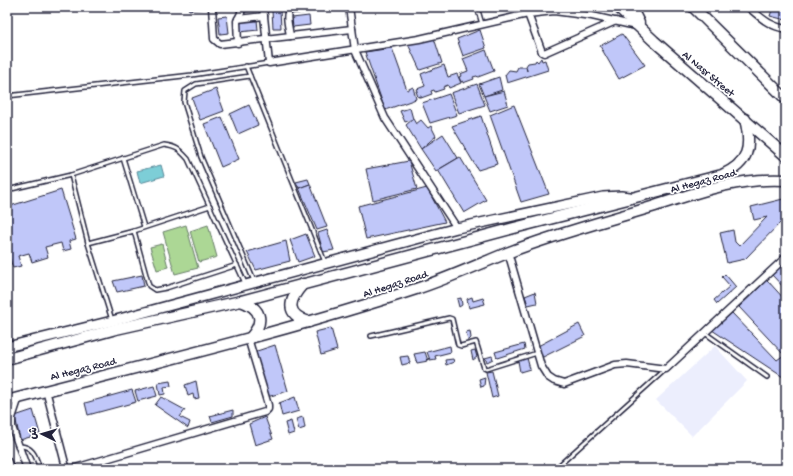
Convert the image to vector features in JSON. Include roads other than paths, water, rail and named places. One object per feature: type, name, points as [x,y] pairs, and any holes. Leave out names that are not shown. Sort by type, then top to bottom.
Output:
[{"type":"main road","name":"Al Nasr Street","points":[[618,7],[786,156]]},
{"type":"main road","points":[[631,7],[641,29]]},
{"type":"main road","points":[[693,7],[786,99]]},
{"type":"main road","points":[[9,347],[241,301],[514,228],[709,179],[733,170],[742,161],[746,154],[749,134],[745,119]]},
{"type":"main road","name":"Al Hegaz Road","points":[[7,401],[310,322],[436,283],[508,252],[712,188],[751,180],[786,180]]},
{"type":"main road","points":[[10,358],[255,282],[457,228],[603,197],[621,196],[635,198]]},
{"type":"main road","points":[[303,284],[295,293],[291,302],[292,311],[296,316],[310,322]]},
{"type":"main road","points":[[241,301],[250,304],[255,309],[260,320],[258,328],[250,338]]},
{"type":"street","points":[[212,7],[215,41],[222,44],[352,29]]},
{"type":"street","points":[[238,43],[238,19],[241,13],[241,7]]},
{"type":"street","points":[[272,7],[263,8],[269,63],[419,39],[482,26],[528,14],[554,11],[616,21],[641,29]]},
{"type":"street","points":[[349,7],[355,50],[385,118],[457,228]]},
{"type":"street","points":[[554,11],[562,7]]},
{"type":"street","points":[[748,7],[765,22],[773,26],[786,29]]},
{"type":"street","points":[[290,36],[287,16],[290,8],[310,8]]},
{"type":"street","points":[[528,14],[542,52],[544,53],[616,21]]},
{"type":"street","points":[[238,19],[264,16]]},
{"type":"street","points":[[508,252],[542,366],[548,377],[554,381],[564,384],[615,365],[627,364],[666,369],[786,257]]},
{"type":"street","points":[[72,469],[265,412],[268,409],[268,405],[250,338]]},
{"type":"street","points":[[46,390],[66,467],[68,469]]},
{"type":"street","points":[[19,397],[12,418],[12,427],[26,469]]},
{"type":"street","points":[[7,460],[11,469]]},
{"type":"lane","points":[[477,7],[482,26]]},
{"type":"lane","points":[[7,96],[192,75],[269,63]]},
{"type":"lane","points":[[246,66],[326,263]]},
{"type":"lane","points":[[250,76],[196,84],[185,91],[184,102],[201,157],[255,282]]},
{"type":"lane","points":[[7,190],[71,174],[164,145],[174,146],[188,158],[246,285]]},
{"type":"lane","points":[[123,158],[144,227]]},
{"type":"lane","points":[[71,174],[88,243],[114,325]]},
{"type":"lane","points":[[88,243],[134,231],[210,206]]},
{"type":"lane","points":[[134,231],[149,286],[155,290],[166,288],[237,265]]},
{"type":"lane","points":[[371,336],[449,318],[452,320],[458,345],[461,346],[476,342],[484,368],[486,369],[537,353]]},
{"type":"lane","points":[[7,332],[10,358]]},
{"type":"lane","points":[[705,333],[767,377]]},
{"type":"lane","points":[[554,469],[666,369]]},
{"type":"lane","points":[[18,446],[27,447],[34,453],[40,469]]},
{"type":"water","points":[[161,165],[164,176],[140,183],[137,171]]}]
